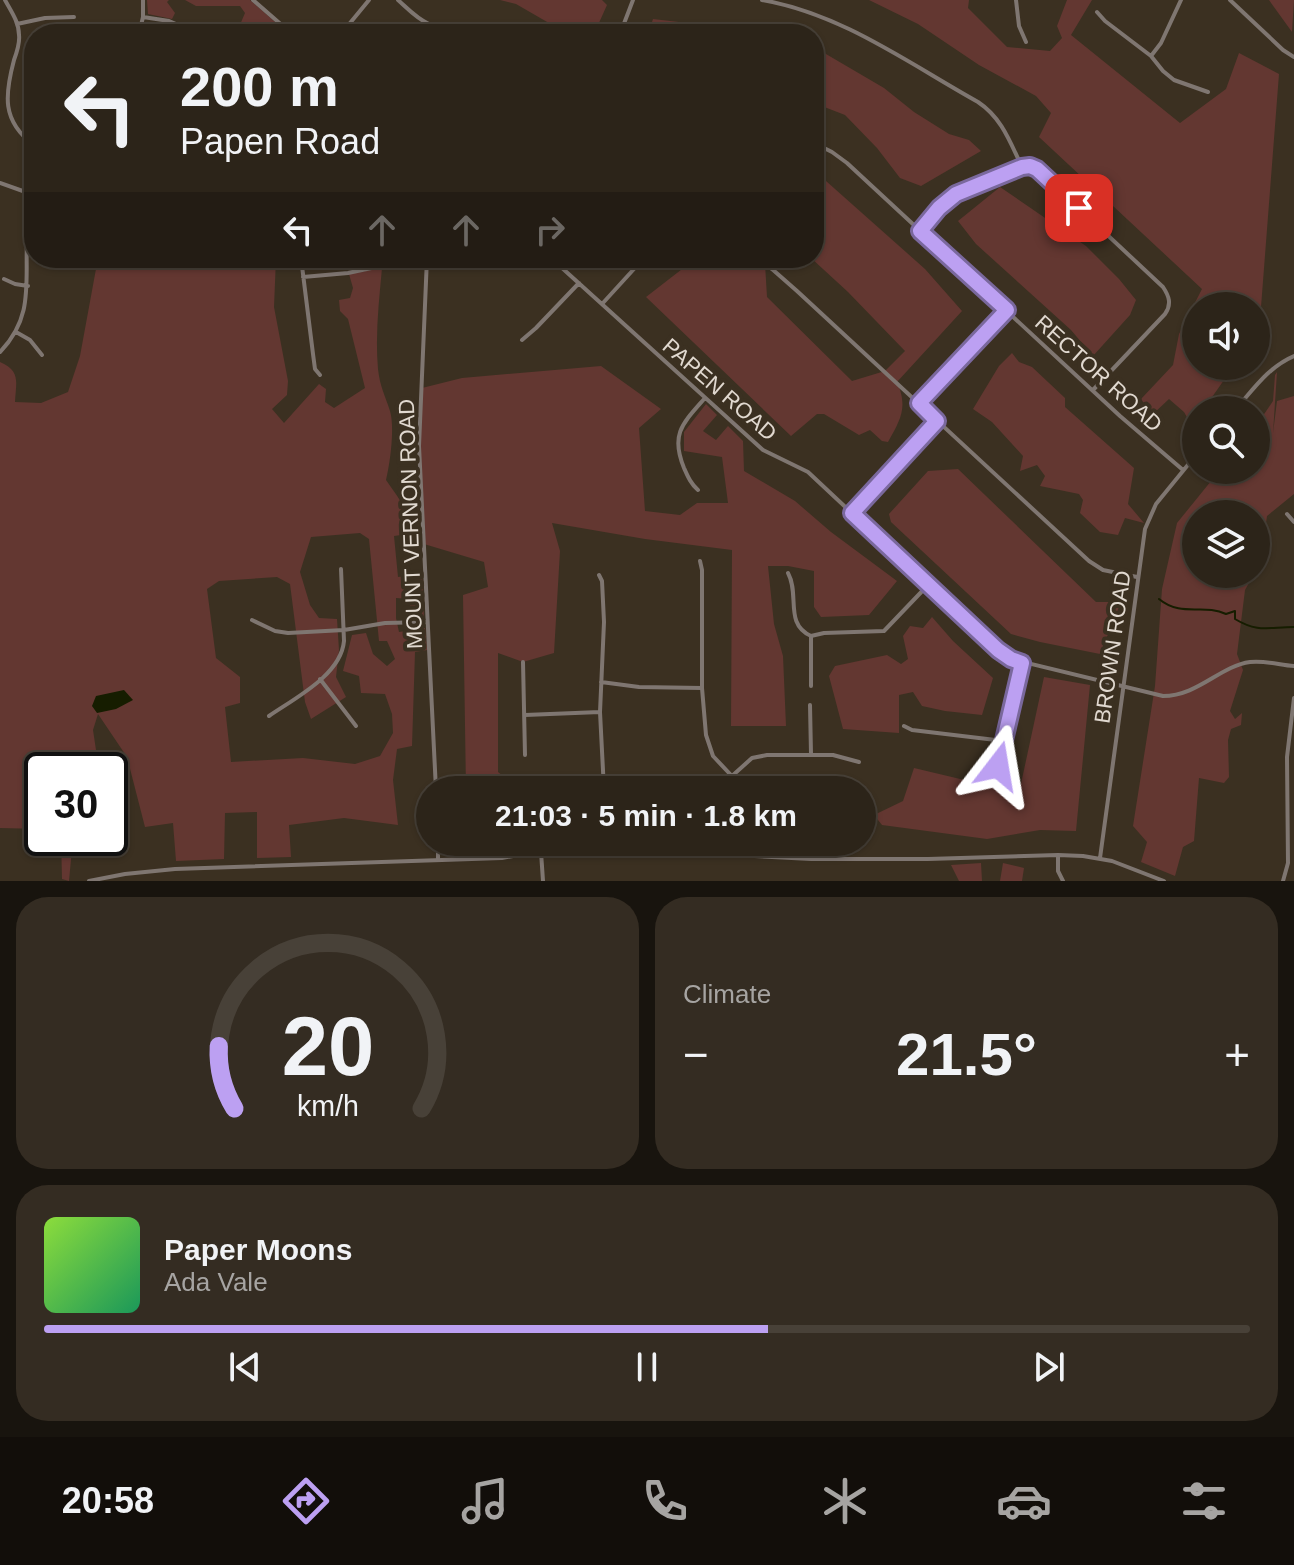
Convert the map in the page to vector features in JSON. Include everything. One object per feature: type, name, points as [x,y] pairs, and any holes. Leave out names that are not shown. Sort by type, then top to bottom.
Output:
[{"type":"street","points":[[5,0],[17,24],[19,40],[8,82],[8,107],[16,127],[24,135]]},
{"type":"street","points":[[141,24],[143,0]]},
{"type":"street","points":[[253,0],[277,24]]},
{"type":"street","points":[[349,24],[369,0]]},
{"type":"street","points":[[398,0],[430,24]]},
{"type":"street","points":[[624,24],[633,0]]},
{"type":"street","points":[[762,0],[839,23],[978,102],[998,119],[1022,167]]},
{"type":"street","points":[[1016,0],[1019,26],[1026,42]]},
{"type":"street","points":[[1151,56],[1161,43],[1181,0]]},
{"type":"street","points":[[1230,0],[1294,57]]},
{"type":"street","points":[[1097,12],[1151,56],[1174,80],[1208,92]]},
{"type":"street","points":[[17,24],[45,18],[74,17]]},
{"type":"street","points":[[143,17],[176,24]]},
{"type":"street","points":[[0,109],[8,107]]},
{"type":"street","name":"RECTOR ROAD","points":[[824,148],[839,156],[1182,469]]},
{"type":"street","points":[[920,231],[939,208],[956,194],[1022,167],[1030,166],[1039,171],[1163,287],[1168,296],[1169,307],[1165,314],[1093,390]]},
{"type":"street","points":[[0,183],[24,191]]},
{"type":"street","points":[[0,352],[16,332],[25,310],[27,268]]},
{"type":"street","points":[[302,268],[315,369],[320,375]]},
{"type":"street","points":[[303,277],[372,268]]},
{"type":"street","name":"MOUNT VERNON ROAD","points":[[427,268],[419,444],[435,776]]},
{"type":"street","name":"PAPEN ROAD","points":[[562,268],[767,453],[808,472],[1005,656],[1022,663],[1163,696],[1189,691],[1243,663],[1294,666]]},
{"type":"street","points":[[602,304],[635,268]]},
{"type":"street","points":[[769,268],[1089,561],[1103,570],[1137,577]]},
{"type":"street","points":[[4,279],[28,286]]},
{"type":"street","points":[[522,340],[579,283]]},
{"type":"street","points":[[919,403],[1007,310]]},
{"type":"street","points":[[16,332],[30,340],[42,355]]},
{"type":"street","points":[[1247,396],[1268,372],[1294,356]]},
{"type":"street","points":[[698,490],[680,457],[678,438],[683,423],[705,398]]},
{"type":"street","points":[[852,513],[937,421]]},
{"type":"street","name":"BROWN ROAD","points":[[1100,858],[1142,540],[1156,504],[1182,471]]},
{"type":"street","points":[[1287,514],[1294,522]]},
{"type":"street","points":[[700,561],[704,723],[709,747],[719,763],[732,776],[744,764],[759,756],[833,755],[859,762]]},
{"type":"street","points":[[269,716],[334,668],[340,657],[344,630],[341,569]]},
{"type":"street","points":[[788,573],[792,580],[795,621],[802,632],[811,636],[884,631],[928,585]]},
{"type":"street","points":[[599,575],[604,622],[600,712],[603,776]]},
{"type":"street","points":[[252,620],[280,632],[427,622]]},
{"type":"street","points":[[811,636],[811,686]]},
{"type":"street","points":[[523,662],[525,755]]},
{"type":"street","points":[[998,766],[1022,663]]},
{"type":"street","points":[[320,679],[356,726]]},
{"type":"street","points":[[601,682],[639,687],[702,688]]},
{"type":"street","points":[[1283,881],[1288,863],[1287,757],[1294,698]]},
{"type":"street","points":[[810,705],[811,754]]},
{"type":"street","points":[[525,715],[600,712]]},
{"type":"street","points":[[904,726],[912,730],[1004,741]]},
{"type":"street","points":[[1058,855],[1058,871],[1063,881]]},
{"type":"street","points":[[757,856],[863,860],[1058,855],[1100,858],[1164,881]]},
{"type":"street","points":[[438,856],[438,861]]},
{"type":"street","points":[[89,881],[175,869],[515,856]]},
{"type":"street","points":[[541,856],[543,881]]},
{"type":"shaded area","points":[[147,0],[169,0],[167,2],[175,13],[172,19],[148,14]]},
{"type":"shaded area","points":[[185,0],[250,0],[277,24],[240,24],[245,13],[240,6],[196,6]]},
{"type":"shaded area","points":[[500,0],[602,0],[607,5],[598,24],[551,24],[516,4]]},
{"type":"shaded area","points":[[869,0],[969,0],[968,8],[1007,47],[1050,51],[1062,38],[1057,26],[1067,0],[1092,0],[1071,35],[1180,123],[1226,89],[1239,53],[1279,74],[1262,292],[1200,292],[1202,289],[1039,137],[1051,113],[1036,96],[979,65],[918,24]]},
{"type":"shaded area","points":[[1269,0],[1294,0],[1292,32]]},
{"type":"shaded area","points":[[653,19],[696,24],[651,24]]},
{"type":"shaded area","points":[[824,53],[884,88],[949,134],[969,140],[981,151],[921,186],[900,178],[877,148],[845,115],[824,107]]},
{"type":"shaded area","points":[[824,180],[925,269],[962,311],[897,382],[902,413],[888,442],[882,441],[870,430],[859,435],[824,414],[817,414],[791,436],[646,297],[683,268],[765,268],[767,297],[852,381],[885,371],[905,351],[822,268]]},
{"type":"shaded area","points":[[1000,187],[1086,246],[1136,300],[1130,315],[1093,356],[1071,330],[976,244],[958,221]]},
{"type":"shaded area","points":[[96,268],[276,268],[274,307],[288,381],[287,395],[272,409],[284,423],[319,384],[326,389],[325,402],[334,408],[365,388],[348,319],[340,311],[339,300],[350,298],[353,288],[349,274],[382,268],[377,356],[392,427],[386,480],[400,500],[419,499],[418,538],[394,536],[398,577],[422,574],[424,619],[410,619],[410,599],[396,598],[396,618],[399,632],[425,628],[427,650],[415,652],[412,746],[397,749],[393,780],[398,825],[344,818],[289,825],[291,857],[257,858],[257,812],[225,813],[224,859],[176,861],[173,823],[145,827],[128,752],[124,752],[98,714],[93,730],[96,752],[24,752],[24,829],[0,828],[0,362],[14,373],[15,402],[41,403],[68,392],[80,356]],"holes":[[[360,533],[369,539],[379,641],[387,641],[395,659],[387,666],[373,654],[366,633],[352,635],[343,671],[359,676],[361,693],[385,694],[392,714],[393,733],[380,756],[355,764],[303,758],[231,762],[225,707],[240,703],[240,677],[216,658],[207,589],[219,581],[277,577],[290,584],[305,702],[311,719],[346,697],[336,677],[339,650],[337,619],[319,618],[310,605],[300,572],[311,537]]]},
{"type":"shaded area","points":[[1182,328],[1182,380],[1224,380],[1213,396],[1182,396],[1182,410],[1169,399],[1152,415],[1141,399],[1173,365]]},
{"type":"shaded area","points":[[1012,353],[1065,398],[1065,407],[1134,468],[1128,504],[1144,523],[1125,518],[1118,535],[1100,532],[1080,513],[1083,500],[1079,494],[1040,486],[1045,476],[1037,465],[1020,471],[1023,456],[992,422],[973,409],[999,366]]},
{"type":"shaded area","points":[[601,366],[661,409],[639,428],[645,511],[680,515],[697,503],[728,503],[722,457],[684,451],[684,432],[706,404],[717,415],[703,431],[716,440],[728,426],[743,441],[744,471],[795,501],[897,581],[869,615],[821,617],[814,607],[814,571],[768,566],[774,624],[783,656],[786,726],[731,726],[732,550],[552,523],[560,551],[554,653],[523,662],[498,653],[498,772],[503,776],[466,776],[463,595],[488,587],[484,562],[424,544],[419,446],[422,388],[462,378]]},
{"type":"shaded area","points":[[1277,372],[1273,433],[1277,401],[1294,396],[1294,494],[1270,514],[1270,500],[1196,500],[1209,484],[1270,484],[1270,405]]},
{"type":"shaded area","points":[[958,469],[1096,602],[1121,602],[1100,654],[1011,634],[891,522],[889,514],[928,471]]},
{"type":"shaded area","points":[[1182,517],[1182,588],[1246,588],[1237,654],[1243,670],[1230,711],[1235,719],[1242,713],[1241,725],[1231,729],[1228,740],[1229,777],[1224,783],[1199,778],[1194,841],[1183,847],[1175,876],[1141,862],[1147,842],[1133,826],[1155,686],[1162,589],[1177,523]]},
{"type":"shaded area","points":[[932,617],[993,678],[982,715],[922,706],[913,692],[899,695],[899,733],[843,729],[829,676],[835,666],[887,655],[901,664],[908,659],[903,636],[910,626],[923,628]]},
{"type":"shaded area","points":[[1044,677],[1090,685],[1076,831],[1040,830],[987,839],[882,825],[876,818],[876,814],[903,801],[914,768],[1019,793]]},
{"type":"shaded area","points":[[124,690],[133,700],[116,709],[97,713],[92,706],[96,696]]},
{"type":"shaded area","points":[[61,856],[71,856],[69,881],[62,879]]},
{"type":"shaded area","points":[[981,863],[982,881],[959,881],[951,865]]},
{"type":"shaded area","points":[[1003,863],[1024,868],[1022,881],[1000,881]]},
{"type":"waterway","points":[[1159,599],[1176,608],[1226,614],[1235,611],[1235,619],[1257,628],[1294,627]]},
{"type":"route","points":[[998,766],[1022,663],[998,650],[852,513],[937,421],[919,403],[1007,310],[920,231],[939,208],[956,194],[1022,167],[1037,169],[1079,208]]}]
